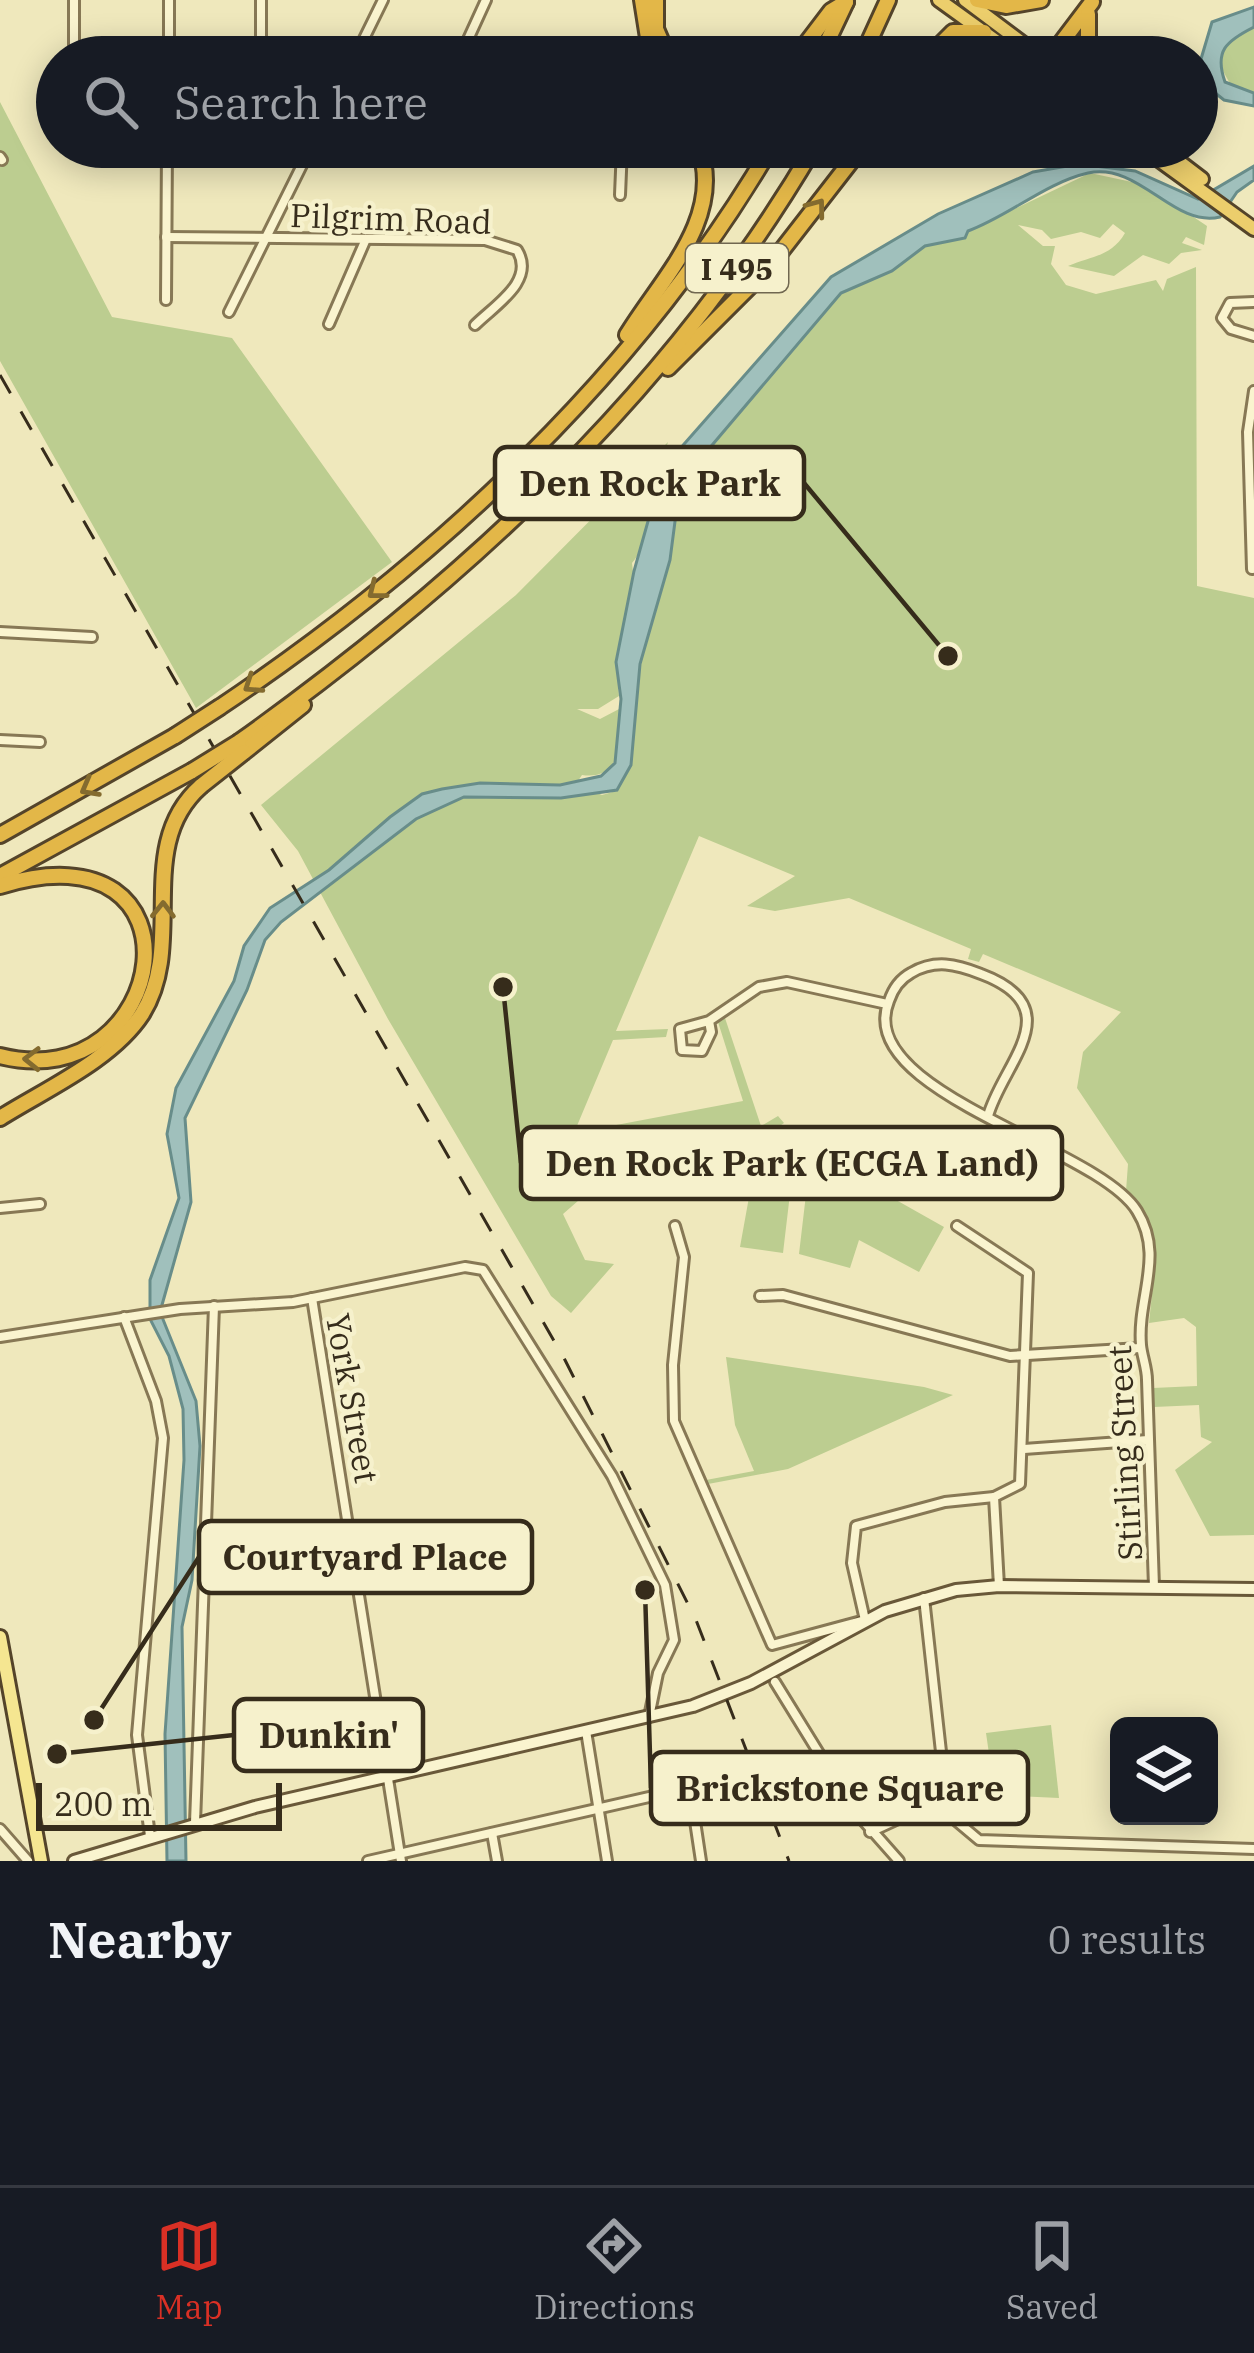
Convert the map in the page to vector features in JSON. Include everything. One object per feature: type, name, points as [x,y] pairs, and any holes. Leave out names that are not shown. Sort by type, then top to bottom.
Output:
[{"type":"highway","points":[[642,0],[648,36]]},
{"type":"highway","points":[[656,0],[659,36]]},
{"type":"highway","points":[[872,36],[888,0]]},
{"type":"highway","points":[[940,0],[989,36]]},
{"type":"highway","points":[[965,0],[1012,36]]},
{"type":"highway","points":[[977,0],[1006,6],[1041,0]]},
{"type":"highway","points":[[812,36],[831,11],[847,1]]},
{"type":"highway","points":[[830,36],[847,1]]},
{"type":"highway","points":[[1066,36],[1092,1]]},
{"type":"highway","points":[[1090,36],[1092,1]]},
{"type":"highway","points":[[948,36],[984,32]]},
{"type":"highway","points":[[611,365],[698,224],[705,184],[702,168]]},
{"type":"highway","name":"I 495","points":[[0,835],[176,736],[406,568],[548,435],[611,365],[701,252],[757,168]]},
{"type":"highway","name":"I 495","points":[[241,747],[290,718],[322,682],[422,604],[513,520],[648,380],[747,253],[801,168]]},
{"type":"highway","points":[[648,380],[682,355],[748,290],[845,168]]},
{"type":"highway","points":[[1174,168],[1211,191]]},
{"type":"highway","points":[[1184,168],[1252,223]]},
{"type":"highway","points":[[0,876],[241,747]]},
{"type":"highway","points":[[0,1118],[108,1048],[144,1011],[161,962],[166,846],[181,809],[241,747]]},
{"type":"highway","points":[[0,886],[56,873],[103,883],[135,908],[148,953],[131,1006],[97,1042],[52,1060],[0,1056]]},
{"type":"main road","points":[[74,1861],[192,1824],[649,1717],[733,1692],[865,1620],[924,1598],[1000,1586],[1254,1589]]},
{"type":"main road","points":[[0,1637],[41,1861]]},
{"type":"street","points":[[74,0],[74,36]]},
{"type":"street","points":[[169,0],[169,36]]},
{"type":"street","points":[[260,36],[261,0]]},
{"type":"street","points":[[365,36],[383,0]]},
{"type":"street","points":[[469,36],[486,0]]},
{"type":"street","points":[[166,300],[167,168]]},
{"type":"street","points":[[229,312],[301,168]]},
{"type":"street","points":[[620,195],[623,168]]},
{"type":"street","name":"Pilgrim Road","points":[[166,236],[485,240],[517,250],[524,264],[522,278],[475,325]]},
{"type":"street","points":[[329,324],[366,239]]},
{"type":"street","points":[[1254,302],[1230,303],[1222,318],[1232,329],[1254,336]]},
{"type":"street","points":[[1252,569],[1248,432],[1254,391]]},
{"type":"street","points":[[0,632],[92,637]]},
{"type":"street","points":[[0,740],[40,742]]},
{"type":"street","points":[[710,1021],[711,1032],[702,1052],[682,1050],[680,1028],[710,1021],[742,995],[787,982],[887,1004],[902,978],[938,963],[993,978],[1019,1001],[1027,1040],[988,1116]]},
{"type":"street","name":"Stirling Street","points":[[887,1004],[885,1028],[897,1057],[988,1116],[1110,1183],[1136,1209],[1151,1264],[1140,1348],[1146,1363],[1154,1587]]},
{"type":"street","points":[[0,1208],[40,1204]]},
{"type":"street","points":[[675,1226],[684,1257],[673,1365],[674,1421],[772,1645],[865,1620],[852,1562],[856,1526],[945,1502],[1016,1490],[1024,1450],[1024,1266],[957,1226]]},
{"type":"street","points":[[0,1337],[180,1309],[312,1298],[469,1267],[489,1275],[612,1477],[665,1585],[674,1640],[658,1673],[649,1717]]},
{"type":"street","points":[[760,1296],[783,1294],[982,1351],[1027,1356],[1140,1348]]},
{"type":"street","name":"York Street","points":[[312,1298],[401,1857]]},
{"type":"street","points":[[192,1824],[214,1306]]},
{"type":"street","points":[[130,1316],[159,1409],[163,1449],[136,1735],[155,1834]]},
{"type":"street","points":[[1024,1450],[1149,1440]]},
{"type":"street","points":[[994,1497],[1000,1586]]},
{"type":"street","points":[[924,1598],[946,1797],[954,1819],[979,1840],[1254,1849]]},
{"type":"street","points":[[776,1682],[870,1832],[898,1861]]},
{"type":"street","points":[[586,1730],[607,1861]]},
{"type":"street","points":[[368,1861],[728,1779]]},
{"type":"street","points":[[690,1788],[701,1861]]},
{"type":"street","points":[[870,1832],[946,1797]]},
{"type":"street","points":[[0,1829],[28,1861]]},
{"type":"street","points":[[492,1833],[497,1861]]},
{"type":"green space","points":[[1254,27],[1254,93],[1233,89],[1218,62],[1224,46]]},
{"type":"green space","points":[[0,102],[112,317],[232,338],[392,562],[196,708],[0,361]]},
{"type":"green space","points":[[1090,173],[1146,185],[1207,226],[1204,245],[1186,237],[1182,243],[1202,250],[1181,253],[1169,264],[1143,255],[1114,276],[1068,266],[1113,247],[1125,233],[1113,224],[1100,238],[1081,232],[1051,239],[1042,230],[1018,225],[1043,246],[1055,246],[1051,264],[1066,285],[1096,294],[1156,280],[1163,291],[1167,279],[1196,267],[1197,586],[1254,598],[1254,1535],[1210,1536],[1175,1470],[1212,1442],[1201,1437],[1199,1405],[1154,1407],[1153,1388],[1197,1386],[1196,1327],[1184,1318],[1149,1323],[1156,1255],[1150,1225],[1126,1191],[1128,1164],[1077,1088],[1083,1052],[1121,1012],[983,954],[979,962],[968,959],[971,949],[849,898],[775,911],[747,906],[795,876],[699,836],[616,1031],[668,1029],[666,1037],[613,1040],[574,1133],[743,1101],[718,1022],[724,1015],[761,1126],[778,1116],[784,1123],[774,1130],[796,1143],[783,1253],[740,1247],[753,1175],[722,1160],[707,1192],[672,1174],[618,1166],[563,1214],[585,1260],[614,1264],[571,1313],[551,1296],[388,1019],[298,851],[261,805],[516,595],[668,442],[652,487],[642,546],[632,563],[619,696],[598,709],[577,709],[600,719],[621,708],[622,733],[612,765],[605,772],[582,775],[576,784],[602,795],[616,791],[632,763],[637,675],[670,560],[679,485],[838,295],[889,273],[925,246],[964,239],[968,231]]},
{"type":"green space","points":[[811,1152],[944,1227],[919,1272],[859,1240],[850,1268],[799,1254]]},
{"type":"green space","points":[[726,1357],[953,1395],[788,1469],[708,1484],[706,1480],[754,1471],[735,1425]]},
{"type":"green space","points":[[1051,1725],[1059,1798],[995,1795],[986,1733]]},
{"type":"water","points":[[1254,7],[1254,27],[1230,42],[1221,62],[1225,82],[1254,93],[1254,106],[1218,95],[1218,36],[1208,36],[1212,22]]},
{"type":"water","points":[[1254,166],[1254,180],[1237,192],[1220,217],[1203,218],[1124,177],[1088,173],[968,231],[965,238],[925,246],[892,271],[841,293],[680,483],[670,560],[640,664],[631,765],[617,790],[561,798],[464,797],[416,819],[281,922],[265,940],[247,990],[185,1118],[191,1202],[160,1312],[196,1401],[200,1446],[192,1580],[182,1627],[186,1861],[167,1861],[165,1734],[184,1460],[183,1409],[169,1356],[150,1319],[150,1280],[179,1198],[167,1134],[176,1088],[234,981],[244,946],[270,908],[329,870],[422,794],[480,783],[560,785],[601,776],[615,763],[621,699],[616,662],[634,571],[663,468],[831,277],[938,214],[1033,172],[1056,168],[1135,171],[1198,199]]},
{"type":"railway","points":[[0,375],[565,1360],[696,1620],[789,1861]]},
{"type":"place","name":"Den Rock Park","points":[[948,656]]},
{"type":"place","name":"Den Rock Park (ECGA Land)","points":[[503,987]]},
{"type":"place","name":"Brickstone Square","points":[[645,1590]]},
{"type":"place","name":"Courtyard Place","points":[[94,1720]]},
{"type":"place","name":"Dunkin'","points":[[57,1754]]}]
